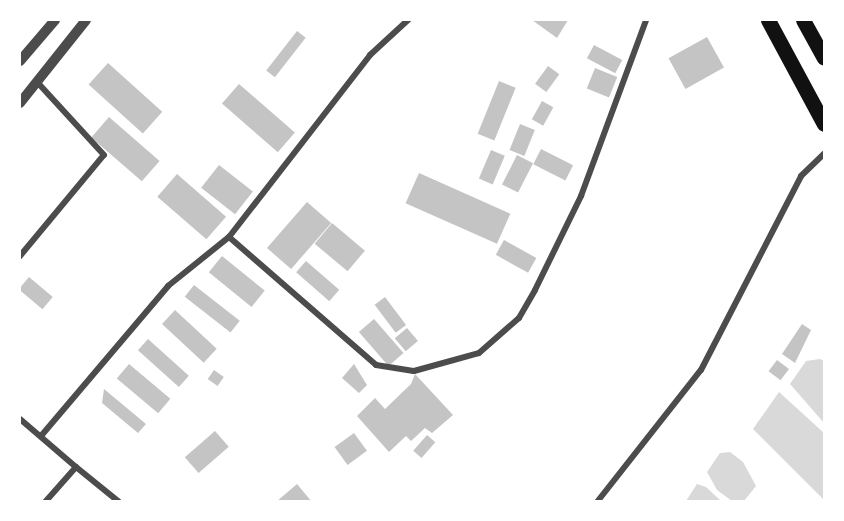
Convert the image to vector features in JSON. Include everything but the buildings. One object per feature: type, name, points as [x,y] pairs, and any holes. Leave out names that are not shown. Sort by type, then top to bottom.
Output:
[{"type":"main road","points":[[768,20],[825,124]]},
{"type":"main road","points":[[803,20],[825,58]]},
{"type":"street","points":[[20,61],[55,20]]},
{"type":"street","points":[[20,103],[86,20]]},
{"type":"street","points":[[41,436],[168,286],[229,237],[370,55],[408,20]]},
{"type":"street","points":[[229,237],[376,365],[414,371],[478,353],[514,324],[535,290],[581,196],[646,20]]},
{"type":"street","points":[[20,256],[104,155],[37,82]]},
{"type":"street","points":[[597,501],[701,370],[801,176],[825,154]]},
{"type":"street","points":[[20,419],[119,501]]},
{"type":"street","points":[[45,501],[76,467]]},
{"type":"shaded area","points":[[820,359],[824,361],[824,423],[790,384],[806,361]]},
{"type":"shaded area","points":[[779,392],[824,433],[824,500],[753,429]]},
{"type":"shaded area","points":[[730,452],[743,462],[756,486],[744,501],[732,501],[717,490],[707,472],[720,453]]},
{"type":"shaded area","points":[[697,484],[706,487],[721,501],[686,501]]}]
